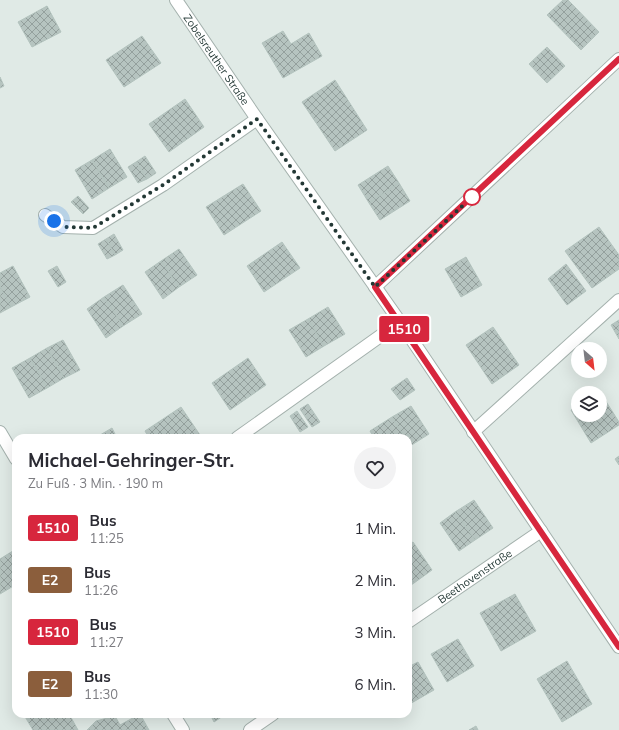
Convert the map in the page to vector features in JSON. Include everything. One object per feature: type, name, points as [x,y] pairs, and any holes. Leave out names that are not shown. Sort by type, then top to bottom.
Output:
[{"type":"street","name":"Zobelsreuther Straße","points":[[176,0],[257,119],[400,322],[619,647]]},
{"type":"street","points":[[375,287],[619,59]]},
{"type":"street","points":[[45,215],[63,227],[93,228],[163,185],[257,119]]},
{"type":"street","points":[[473,432],[619,300]]},
{"type":"street","points":[[243,434],[400,322]]},
{"type":"street","points":[[0,432],[12,452]]},
{"type":"street","name":"Beethovenstraße","points":[[412,619],[541,531]]},
{"type":"street","points":[[176,718],[183,730]]},
{"type":"street","points":[[250,730],[267,718]]},
{"type":"building","points":[[563,0],[568,0],[599,32],[581,50],[547,15]]},
{"type":"building","points":[[47,6],[61,32],[32,47],[18,22]]},
{"type":"building","points":[[283,31],[291,44],[309,33],[322,56],[283,78],[262,43]]},
{"type":"building","points":[[142,36],[161,63],[124,87],[106,60]]},
{"type":"building","points":[[547,47],[565,66],[547,83],[529,64]]},
{"type":"building","points":[[0,77],[4,86],[0,88]]},
{"type":"building","points":[[335,80],[367,130],[335,151],[302,102]]},
{"type":"building","points":[[185,99],[204,127],[169,152],[149,124]]},
{"type":"building","points":[[110,149],[127,177],[109,188],[92,160]]},
{"type":"building","points":[[145,156],[156,173],[147,179],[136,162]]},
{"type":"building","points":[[92,160],[109,188],[92,199],[75,170]]},
{"type":"building","points":[[136,162],[147,179],[138,183],[128,167]]},
{"type":"building","points":[[388,166],[399,183],[369,203],[358,185]]},
{"type":"building","points":[[399,183],[410,201],[380,220],[369,203]]},
{"type":"building","points":[[243,184],[261,211],[224,235],[206,207]]},
{"type":"building","points":[[78,196],[89,208],[83,214],[71,202]]},
{"type":"building","points":[[599,227],[619,255],[619,269],[592,288],[565,251]]},
{"type":"building","points":[[114,234],[123,250],[115,255],[106,239]]},
{"type":"building","points":[[106,239],[115,255],[107,259],[98,244]]},
{"type":"building","points":[[282,242],[300,268],[264,292],[247,266]]},
{"type":"building","points":[[179,249],[197,275],[179,287],[161,261]]},
{"type":"building","points":[[466,257],[482,285],[461,297],[445,269]]},
{"type":"building","points":[[161,261],[179,287],[163,299],[145,272]]},
{"type":"building","points":[[566,264],[586,291],[567,305],[548,279]]},
{"type":"building","points":[[13,266],[30,297],[11,307],[0,287],[0,273]]},
{"type":"building","points":[[57,266],[66,282],[58,287],[48,271]]},
{"type":"building","points":[[123,285],[142,314],[123,326],[104,297]]},
{"type":"building","points":[[0,287],[11,307],[0,313]]},
{"type":"building","points":[[104,297],[123,326],[106,338],[87,309]]},
{"type":"building","points":[[328,307],[345,334],[324,346],[308,319]]},
{"type":"building","points":[[308,319],[324,346],[306,357],[289,330]]},
{"type":"building","points":[[619,320],[619,339],[611,325]]},
{"type":"building","points":[[493,327],[519,365],[492,384],[466,345]]},
{"type":"building","points":[[63,340],[80,370],[64,378],[47,348]]},
{"type":"building","points":[[47,348],[64,378],[47,388],[30,358]]},
{"type":"building","points":[[30,358],[47,388],[29,398],[12,368]]},
{"type":"building","points":[[248,358],[266,385],[230,410],[212,383]]},
{"type":"building","points":[[407,378],[415,390],[400,400],[391,389]]},
{"type":"building","points":[[607,403],[619,422],[619,425],[591,443],[578,422],[607,422]]},
{"type":"building","points":[[308,404],[320,422],[312,427],[300,409]]},
{"type":"building","points":[[411,406],[429,434],[412,445],[412,434],[403,434],[392,417]]},
{"type":"building","points":[[181,407],[199,434],[147,434],[145,431]]},
{"type":"building","points":[[297,411],[308,427],[300,432],[290,416]]},
{"type":"building","points":[[392,417],[403,434],[372,434],[370,431]]},
{"type":"building","points":[[112,428],[115,434],[102,434]]},
{"type":"building","points":[[619,456],[619,465],[615,459]]},
{"type":"building","points":[[474,500],[493,528],[475,540],[455,512]]},
{"type":"building","points":[[455,512],[475,540],[459,551],[440,523]]},
{"type":"building","points":[[412,543],[432,570],[414,583],[412,580]]},
{"type":"building","points":[[12,552],[12,587],[0,594],[0,559]]},
{"type":"building","points":[[515,594],[536,631],[501,651],[480,613]]},
{"type":"building","points":[[458,639],[474,666],[447,682],[431,654]]},
{"type":"building","points":[[567,661],[592,704],[562,722],[537,679]]},
{"type":"building","points":[[418,662],[434,690],[412,703],[412,665]]},
{"type":"building","points":[[26,718],[71,718],[78,730],[33,730]]},
{"type":"building","points":[[107,718],[116,718],[120,725],[133,718],[142,718],[149,730],[87,730],[96,721]]},
{"type":"building","points":[[212,718],[220,718],[214,722]]},
{"type":"building","points":[[476,726],[478,730],[469,730]]},
{"type":"bus line","name":"1510","points":[[619,59],[375,287],[619,647]]},
{"type":"route","points":[[54,221],[63,227],[93,228],[163,185],[257,119],[375,287],[472,197]]}]
